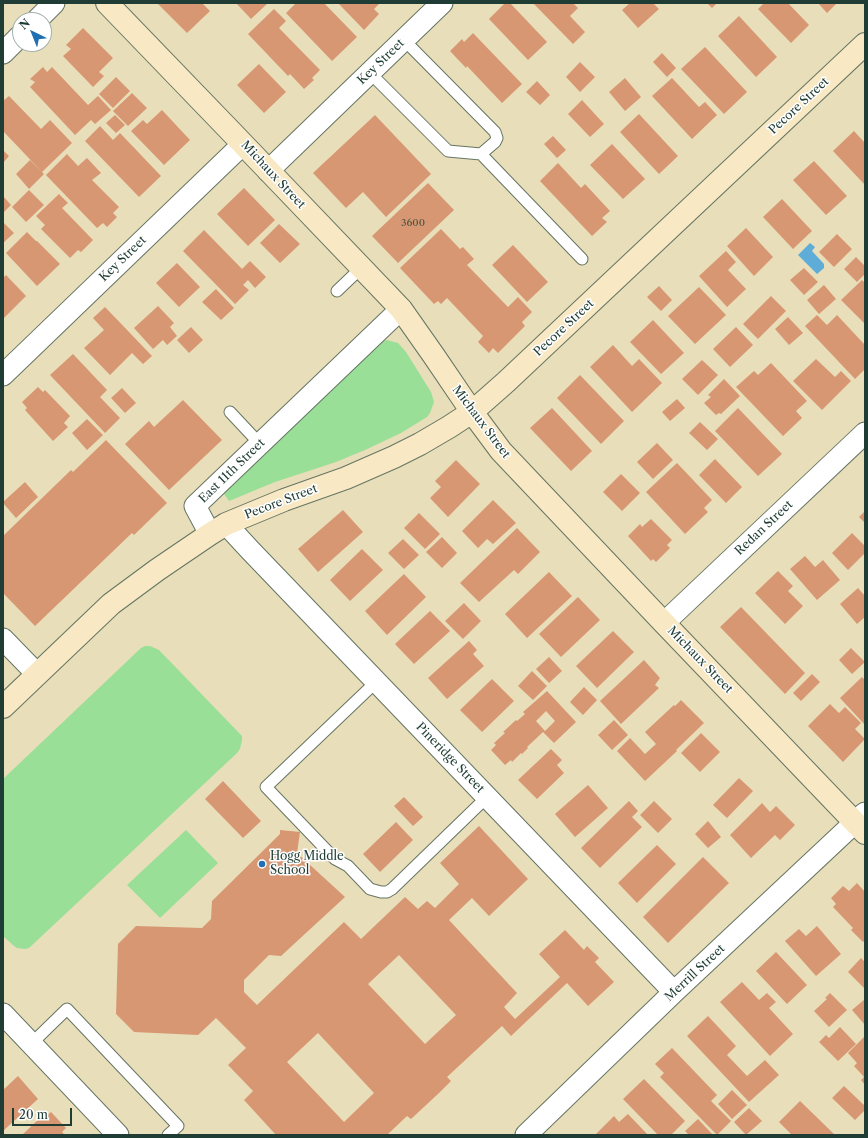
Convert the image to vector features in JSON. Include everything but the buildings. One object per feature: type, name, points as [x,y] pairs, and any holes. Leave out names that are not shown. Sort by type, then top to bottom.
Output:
[{"type":"street","points":[[45,12],[54,3]]},
{"type":"street","name":"Michaux Street","points":[[107,3],[401,309],[472,412],[501,451],[664,622],[862,823]]},
{"type":"street","name":"Key Street","points":[[268,171],[442,3]]},
{"type":"street","points":[[3,53],[12,44]]},
{"type":"street","name":"Pecore Street","points":[[218,529],[284,500],[346,478],[394,457],[432,437],[472,412],[506,382],[865,44]]},
{"type":"street","name":"Key Street","points":[[3,375],[243,144]]},
{"type":"street","name":"East 11th Street","points":[[218,529],[195,506],[401,309]]},
{"type":"street","name":"Redan Street","points":[[664,622],[865,433]]},
{"type":"street","points":[[3,707],[111,604],[157,570],[218,529]]},
{"type":"street","name":"Pineridge Street","points":[[218,529],[250,550],[674,992]]},
{"type":"street","points":[[3,639],[37,674]]},
{"type":"street","name":"Merrill Street","points":[[526,1135],[674,992],[862,823]]},
{"type":"street","points":[[3,1014],[118,1135]]},
{"type":"lane","points":[[404,40],[495,132],[497,138],[495,142],[481,154]]},
{"type":"lane","points":[[370,73],[448,151],[481,154],[582,259]]},
{"type":"lane","points":[[337,291],[361,268]]},
{"type":"lane","points":[[230,412],[260,444]]},
{"type":"lane","points":[[376,682],[266,787],[335,859],[348,866],[370,889],[387,892],[392,889],[487,797]]},
{"type":"lane","points":[[31,1044],[67,1009],[178,1126],[168,1135]]},
{"type":"green space","points":[[387,340],[398,343],[406,352],[431,392],[434,402],[427,417],[401,433],[365,450],[336,462],[275,482],[229,501],[222,491],[378,343]]},
{"type":"green space","points":[[150,646],[159,650],[242,736],[240,749],[29,948],[17,948],[3,936],[3,779],[141,648]]},
{"type":"green space","points":[[186,830],[218,863],[160,918],[127,885]]},
{"type":"water","points":[[810,243],[815,247],[812,251],[824,264],[824,268],[817,274],[798,255]]},
{"type":"place","name":"Hogg Middle School","points":[[262,864]]}]
